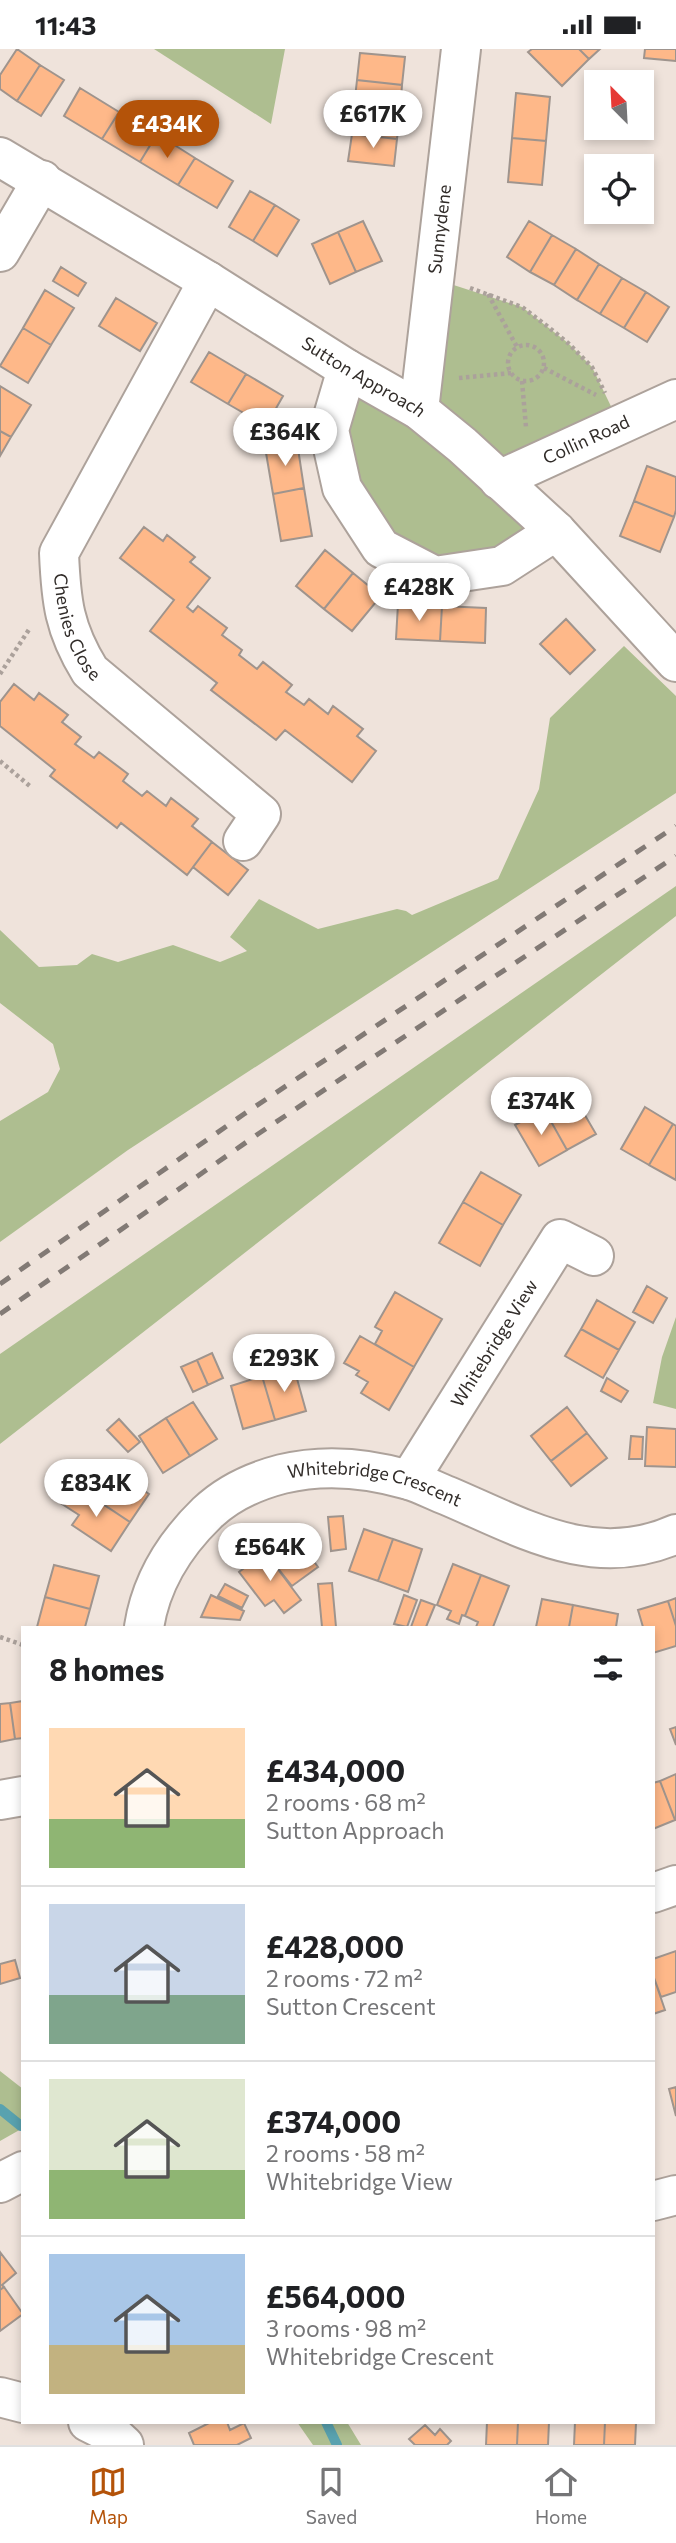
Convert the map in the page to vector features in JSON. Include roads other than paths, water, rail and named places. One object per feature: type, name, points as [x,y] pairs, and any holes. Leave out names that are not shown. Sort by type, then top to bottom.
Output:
[{"type":"street","name":"Sunnydene","points":[[421,396],[461,49]]},
{"type":"street","name":"Sutton Approach","points":[[0,157],[208,281],[346,369],[421,396],[462,445],[556,531],[676,662]]},
{"type":"street","points":[[0,252],[42,180]]},
{"type":"street","name":"Chenies Close","points":[[208,281],[60,553],[61,579],[63,605],[73,644],[90,671],[261,814],[243,841]]},
{"type":"street","points":[[346,369],[329,430],[342,488],[382,548],[435,576],[502,566],[556,531]]},
{"type":"street","name":"Collin Road","points":[[499,480],[676,399]]},
{"type":"street","name":"Whitebridge View","points":[[409,1480],[560,1239],[594,1257]]},
{"type":"street","name":"Whitebridge Crescent","points":[[144,1626],[156,1583],[170,1555],[190,1530],[213,1508],[239,1491],[268,1478],[299,1470],[352,1470],[409,1480],[559,1543],[613,1550],[663,1540],[676,1534]]},
{"type":"street","points":[[0,1800],[21,1797]]},
{"type":"street","points":[[655,1892],[676,1885]]},
{"type":"street","points":[[0,2183],[21,2172]]},
{"type":"street","points":[[655,2200],[676,2195]]},
{"type":"street","points":[[0,2397],[21,2402]]},
{"type":"street","points":[[92,2424],[112,2434],[124,2445]]},
{"type":"waterway","points":[[0,2109],[21,2126]]},
{"type":"waterway","points":[[327,2424],[337,2445]]},
{"type":"railway","points":[[0,1284],[244,1114],[676,826]]},
{"type":"railway","points":[[0,1314],[258,1134],[676,856]]}]
